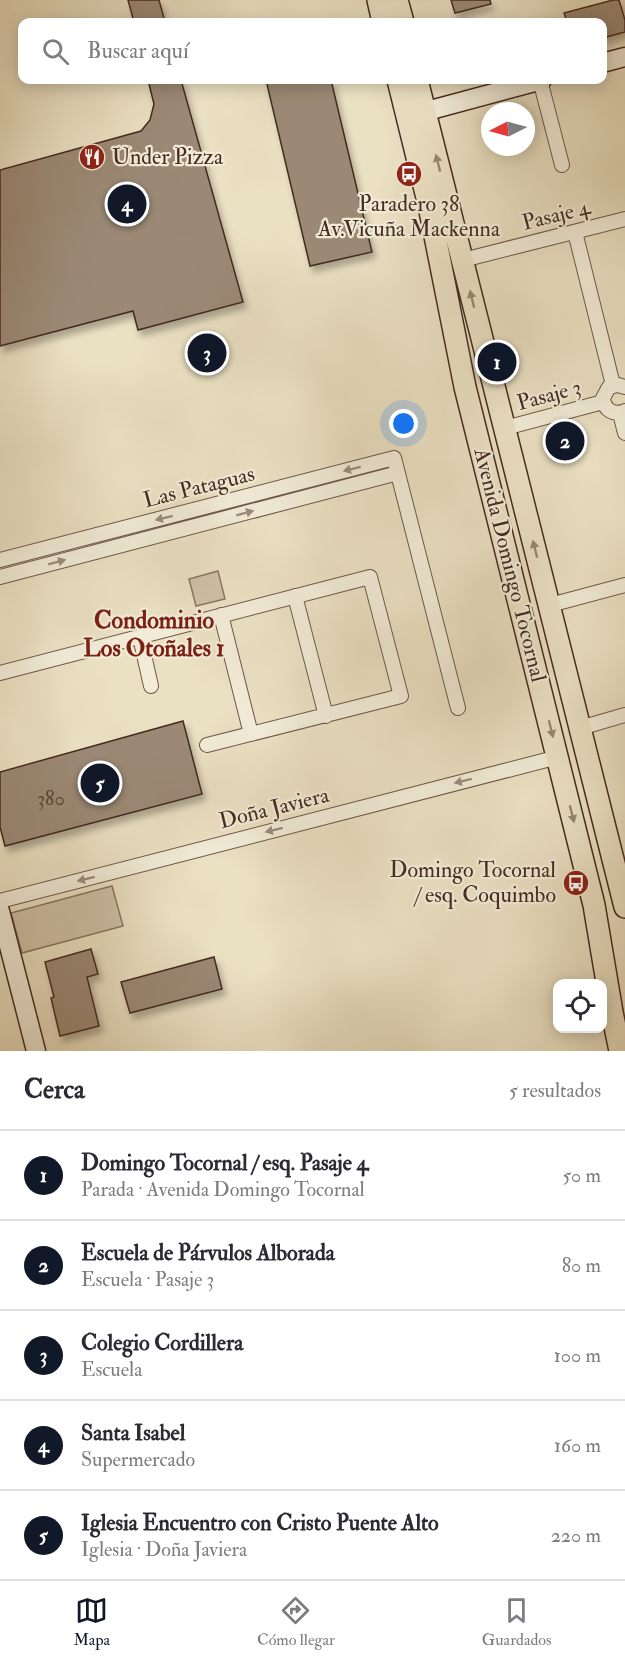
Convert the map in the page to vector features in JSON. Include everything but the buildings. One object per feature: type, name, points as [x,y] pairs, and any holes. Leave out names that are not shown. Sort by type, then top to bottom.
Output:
[{"type":"main road","points":[[378,0],[383,18]]},
{"type":"main road","points":[[397,0],[402,18]]},
{"type":"main road","name":"Avenida Domingo Tocornal","points":[[400,84],[416,114],[463,260],[625,907]]},
{"type":"main road","name":"Avenida Domingo Tocornal","points":[[417,84],[416,114],[429,206],[453,334],[594,905],[620,1051]]},
{"type":"main road","points":[[453,334],[466,328],[480,328]]},
{"type":"main road","points":[[491,492],[504,485],[519,485]]},
{"type":"main road","points":[[533,661],[550,662],[561,653]]},
{"type":"main road","points":[[540,686],[552,677],[568,679]]},
{"type":"street","points":[[607,62],[625,57]]},
{"type":"street","points":[[416,114],[526,84]]},
{"type":"street","points":[[542,84],[562,165]]},
{"type":"street","name":"Pasaje 4","points":[[463,260],[625,219]]},
{"type":"street","points":[[575,232],[619,386],[606,390],[603,402],[608,410],[622,412],[625,434]]},
{"type":"street","name":"Pasaje 3","points":[[505,428],[603,402]]},
{"type":"street","name":"Las Pataguas","points":[[0,560],[394,458],[398,473],[0,577]]},
{"type":"street","points":[[398,473],[458,708]]},
{"type":"street","points":[[0,673],[370,577],[401,696],[207,746]]},
{"type":"street","points":[[550,605],[625,585]]},
{"type":"street","points":[[296,596],[326,716]]},
{"type":"street","points":[[221,615],[251,734]]},
{"type":"street","points":[[140,636],[151,686]]},
{"type":"street","points":[[580,728],[625,715]]},
{"type":"street","name":"Doña Javiera","points":[[0,901],[558,757]]},
{"type":"street","points":[[0,911],[4,946],[36,1051]]},
{"type":"shaded area","points":[[218,571],[225,599],[196,606],[189,579]]},
{"type":"shaded area","points":[[112,886],[123,926],[22,953],[11,913]]},
{"type":"place","name":"Under Pizza","points":[[92,157]]},
{"type":"place","name":"Paradero 38 Av.Vicuña Mackenna","points":[[409,174]]},
{"type":"place","name":"Santa Isabel","points":[[127,204]]},
{"type":"place","name":"Colegio Cordillera","points":[[207,353]]},
{"type":"place","name":"Domingo Tocornal / esq. Pasaje 4","points":[[497,362]]},
{"type":"place","name":"Escuela de Párvulos Alborada","points":[[565,441]]},
{"type":"place","name":"Iglesia Encuentro con Cristo Puente Alto","points":[[100,783]]},
{"type":"place","name":"Domingo Tocornal / esq. Coquimbo","points":[[576,883]]},
{"type":"district","name":"Condominio Los Otoñales 1","points":[[154,634]]}]
